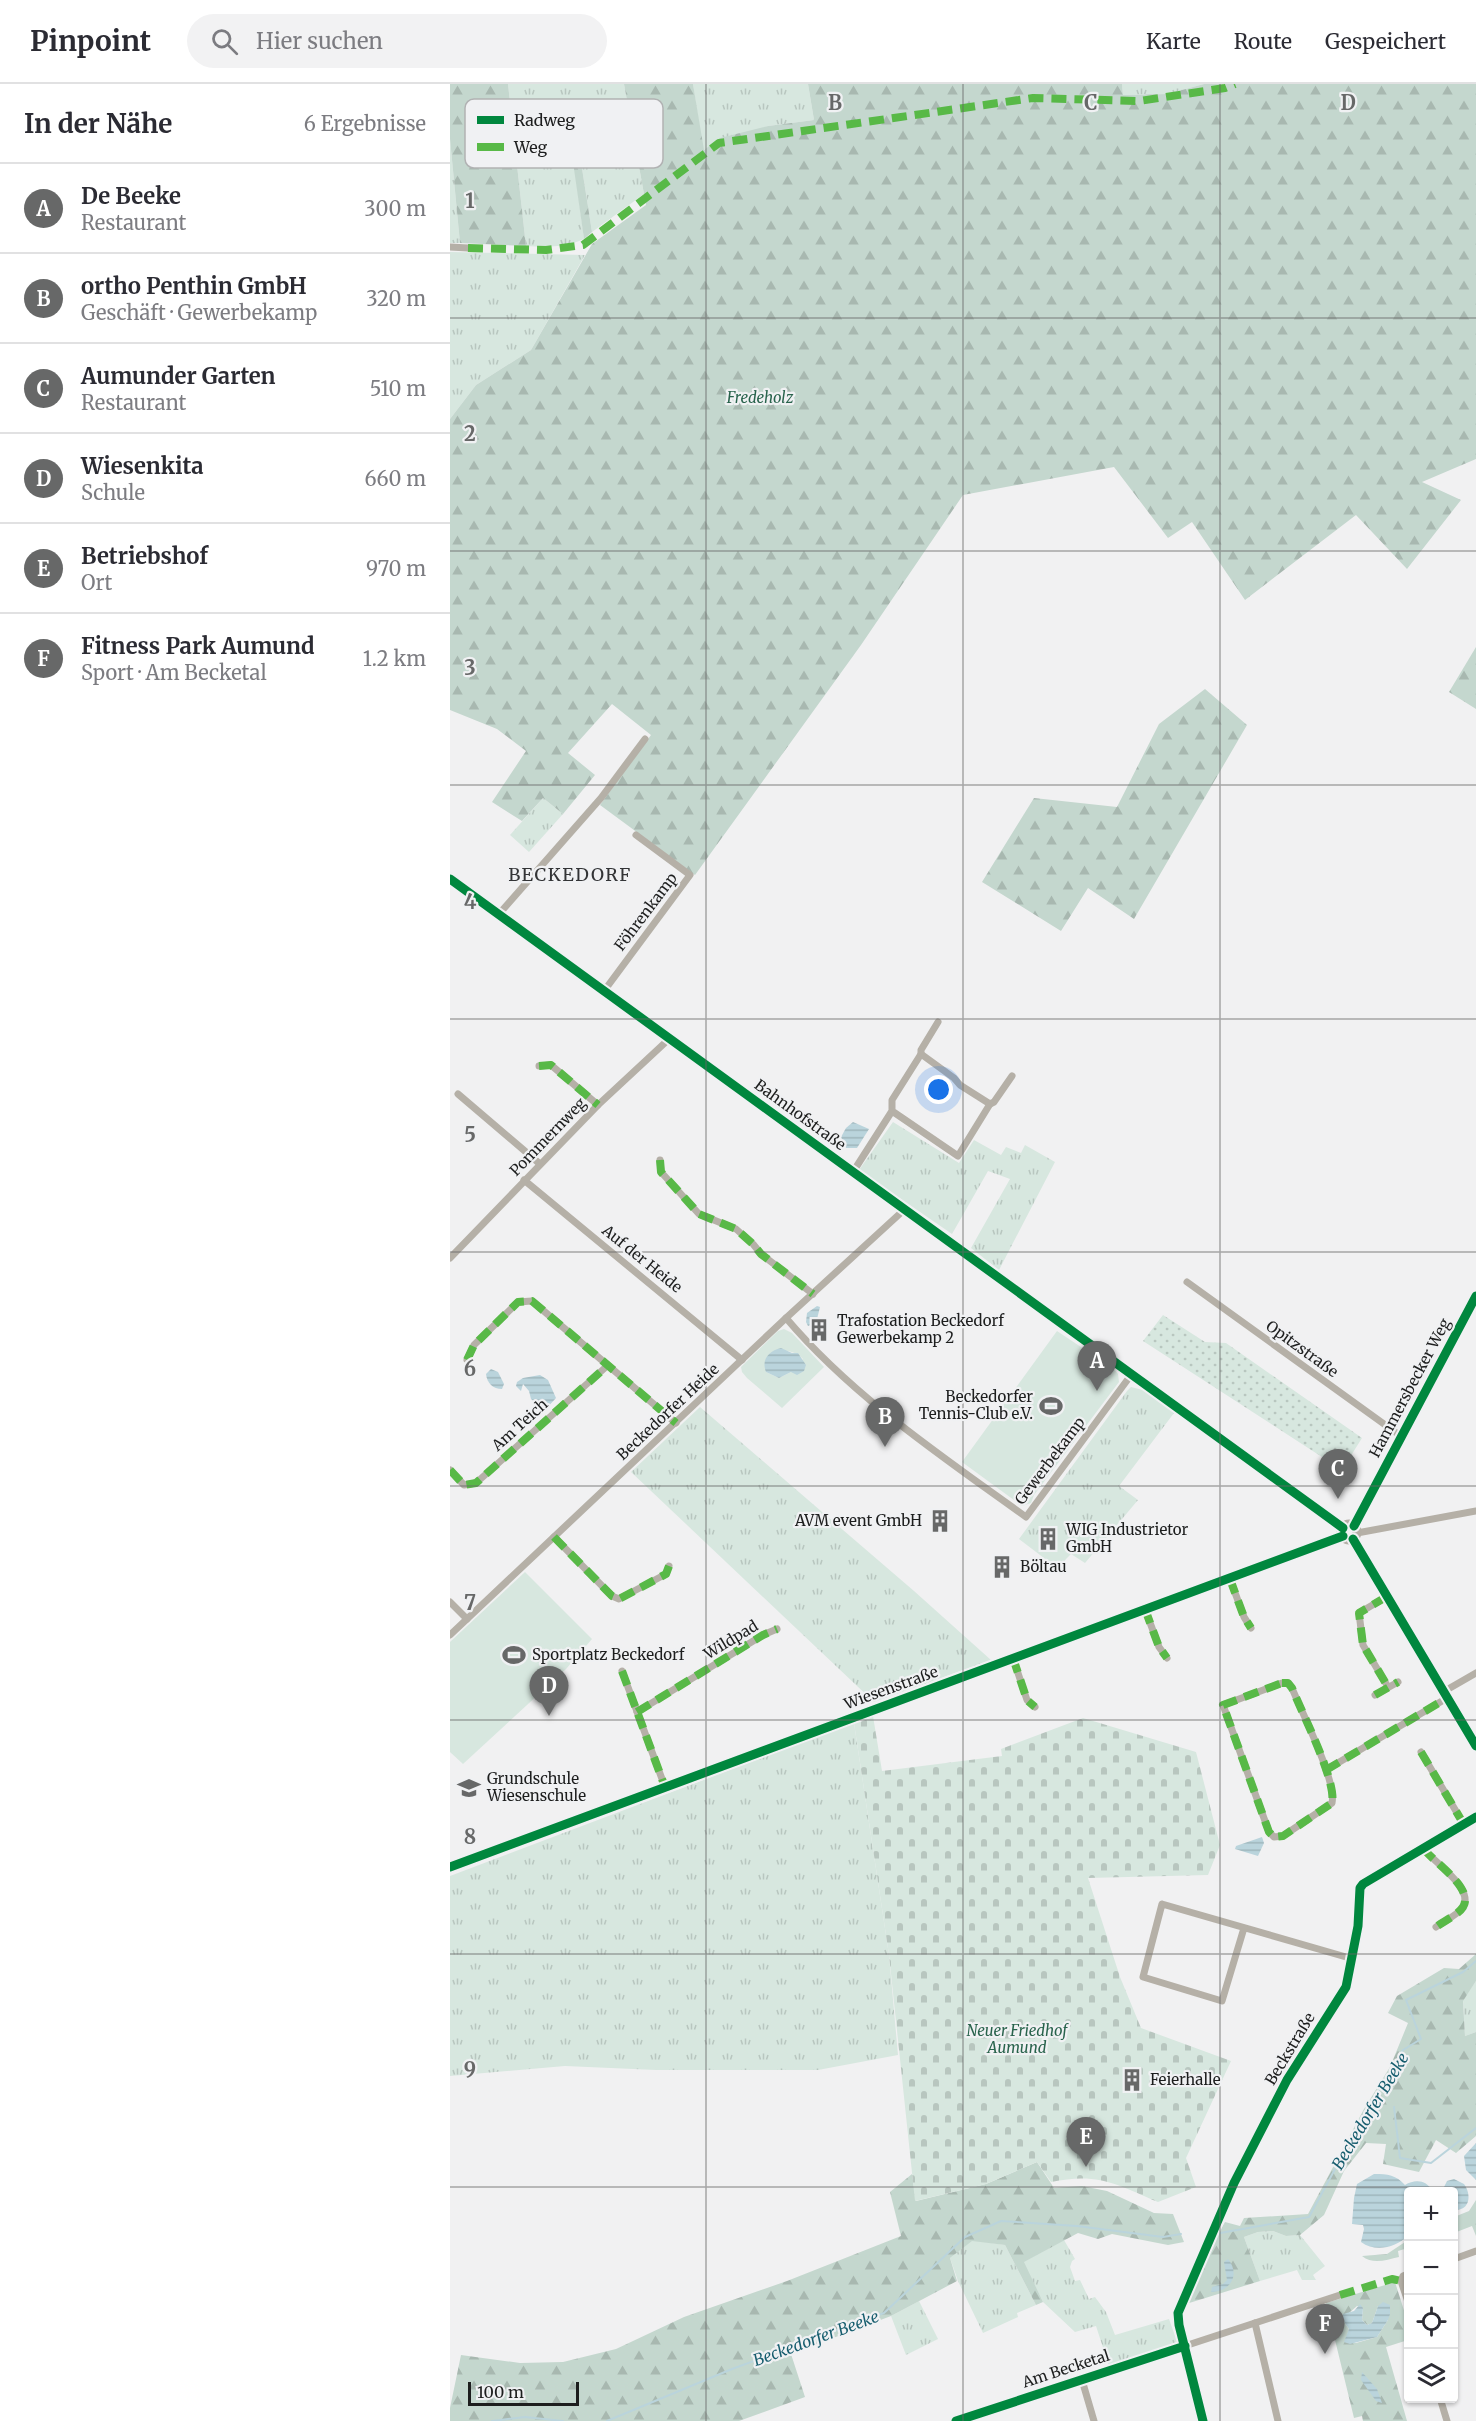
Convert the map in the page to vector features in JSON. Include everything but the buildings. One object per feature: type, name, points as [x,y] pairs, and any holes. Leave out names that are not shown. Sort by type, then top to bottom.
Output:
[{"type":"street","points":[[450,247],[468,248]]},
{"type":"street","points":[[499,914],[601,798],[645,739]]},
{"type":"street","name":"Föhrenkamp","points":[[604,991],[690,875],[636,835]]},
{"type":"street","name":"Bahnhofstraße","points":[[450,879],[1131,1375],[1343,1532],[1348,1540],[1355,1533]]},
{"type":"street","points":[[853,1172],[892,1111],[892,1100],[938,1022]]},
{"type":"street","name":"Pommernweg","points":[[450,1258],[598,1105],[669,1039]]},
{"type":"street","points":[[921,1054],[960,1085],[990,1104]]},
{"type":"street","points":[[539,1066],[551,1065],[598,1105]]},
{"type":"street","points":[[892,1111],[958,1156],[990,1104],[994,1102],[1012,1076]]},
{"type":"street","points":[[458,1094],[540,1164]]},
{"type":"street","points":[[660,1160],[661,1172],[699,1214],[736,1229],[777,1268],[813,1294]]},
{"type":"street","name":"Auf der Heide","points":[[524,1180],[742,1360]]},
{"type":"street","name":"Beckedorfer Heide","points":[[450,1635],[905,1209]]},
{"type":"street","name":"Opitzstraße","points":[[1187,1282],[1402,1437]]},
{"type":"street","name":"Hammersbecker Weg","points":[[1355,1533],[1476,1296]]},
{"type":"street","points":[[467,1360],[474,1345],[518,1302],[532,1301],[676,1423]]},
{"type":"street","name":"Gewerbekamp","points":[[786,1318],[821,1356],[893,1418],[1026,1517],[1131,1375]]},
{"type":"street","name":"Am Teich","points":[[450,1470],[464,1485],[476,1483],[607,1366]]},
{"type":"street","points":[[1355,1533],[1476,1511]]},
{"type":"street","points":[[1343,1532],[1348,1525],[1355,1533],[1386,1597],[1476,1746]]},
{"type":"street","name":"Wiesenstraße","points":[[450,1867],[1230,1579],[1343,1532]]},
{"type":"street","points":[[554,1537],[612,1596],[620,1599],[666,1574],[669,1566]]},
{"type":"street","points":[[1230,1579],[1244,1617],[1251,1628]]},
{"type":"street","points":[[1386,1597],[1359,1613],[1363,1645],[1388,1687]]},
{"type":"street","points":[[450,1602],[467,1619]]},
{"type":"street","points":[[1145,1609],[1159,1647],[1167,1658]]},
{"type":"street","name":"Wildpad","points":[[637,1712],[763,1635],[777,1629]]},
{"type":"street","points":[[1013,1658],[1027,1700],[1035,1707]]},
{"type":"street","points":[[622,1671],[665,1787]]},
{"type":"street","points":[[1326,1770],[1476,1673]]},
{"type":"street","points":[[1375,1695],[1398,1682]]},
{"type":"street","points":[[1288,1683],[1326,1770],[1333,1797],[1332,1803],[1283,1836],[1274,1837],[1269,1832],[1223,1705],[1288,1683]]},
{"type":"street","points":[[1421,1752],[1463,1824]]},
{"type":"street","name":"Beckstraße","points":[[1203,2421],[1178,2313],[1223,2204],[1287,2080],[1346,1987],[1353,1959],[1358,1926],[1359,1895],[1363,1884],[1476,1817]]},
{"type":"street","points":[[1424,1848],[1431,1858],[1452,1874],[1461,1889],[1465,1902],[1462,1909],[1436,1927]]},
{"type":"street","points":[[1244,1928],[1222,2001],[1143,1977],[1162,1904],[1353,1959]]},
{"type":"street","points":[[1458,2258],[1476,2252]]},
{"type":"street","points":[[1404,2275],[1401,2281],[1404,2290]]},
{"type":"street","name":"Am Becketal","points":[[956,2421],[1340,2295]]},
{"type":"street","points":[[1255,2323],[1278,2421]]},
{"type":"street","points":[[1082,2380],[1094,2421]]},
{"type":"street","points":[[1441,2403],[1447,2421]]},
{"type":"street","points":[[981,2413],[984,2421]]},
{"type":"street","points":[[1439,2421],[1444,2413]]},
{"type":"green space","points":[[450,84],[508,84],[510,99],[465,99],[465,168],[517,168],[526,246],[460,243],[450,139]]},
{"type":"green space","points":[[508,84],[624,84],[627,99],[510,99]]},
{"type":"green space","name":"Fredeholz","points":[[624,84],[693,84],[704,150],[720,138],[768,126],[814,120],[808,84],[1122,84],[1123,95],[1167,94],[1204,84],[1476,84],[1476,459],[1422,482],[1461,500],[1407,569],[1356,515],[1245,600],[1192,522],[1168,538],[1114,467],[963,495],[861,645],[695,875],[600,805],[651,735],[612,704],[568,753],[595,775],[563,814],[543,798],[522,821],[492,802],[526,751],[497,729],[450,710],[450,419],[476,385],[531,350],[592,244],[646,205],[639,168],[663,168],[663,99],[627,99]]},
{"type":"green space","points":[[693,84],[808,84],[814,120],[768,126],[703,150]]},
{"type":"green space","points":[[1122,84],[1204,84],[1167,94],[1123,95]]},
{"type":"green space","points":[[450,139],[460,243],[450,243]]},
{"type":"green space","points":[[517,168],[575,168],[584,239],[548,247],[526,246]]},
{"type":"green space","points":[[574,168],[582,168],[592,232],[584,239]]},
{"type":"green space","points":[[582,168],[639,168],[644,194],[592,232]]},
{"type":"green space","points":[[450,252],[585,255],[531,350],[476,385],[450,419]]},
{"type":"green space","points":[[1476,647],[1476,709],[1449,692]]},
{"type":"green space","points":[[1205,689],[1247,725],[1134,919],[1088,888],[1061,931],[982,882],[1034,798],[1117,807],[1159,724]]},
{"type":"green space","points":[[543,798],[563,814],[529,852],[510,835]]},
{"type":"green space","points":[[893,1122],[959,1163],[974,1140],[1001,1155],[1006,1147],[1021,1153],[1025,1145],[1055,1162],[999,1270],[971,1248],[1010,1179],[988,1171],[952,1234],[859,1170]]},
{"type":"green space","points":[[1163,1315],[1205,1342],[1226,1343],[1362,1438],[1342,1470],[1143,1341]]},
{"type":"green space","points":[[784,1329],[792,1333],[824,1367],[782,1408],[747,1378],[741,1367],[778,1331]],"holes":[[[788,1351],[798,1354],[803,1359],[791,1372],[779,1378],[766,1372]]]},
{"type":"green space","name":"Beckedorfer Tennis-Club e.V.","points":[[1057,1331],[1114,1369],[1118,1374],[1119,1382],[1034,1495],[1031,1503],[1022,1506],[962,1462]]},
{"type":"green space","points":[[1131,1387],[1143,1390],[1174,1413],[1119,1486],[1138,1500],[1085,1563],[1071,1554],[1057,1568],[1019,1539]]},
{"type":"green space","points":[[700,1407],[991,1660],[874,1702],[631,1472]]},
{"type":"green space","name":"Sportplatz Beckedorf","points":[[525,1572],[592,1639],[566,1669],[463,1764],[450,1752],[450,1642]]},
{"type":"green space","name":"Neuer Friedhof Aumund","points":[[873,1716],[882,1771],[1002,1756],[1001,1749],[1083,1718],[1196,1752],[1220,1845],[1208,1875],[1088,1878],[1120,1977],[1141,2028],[1231,2061],[1186,2158],[1196,2187],[1158,2202],[1118,2185],[1094,2179],[1081,2178],[1051,2182],[1037,2162],[986,2184],[915,2201],[889,1955],[854,1723]]},
{"type":"green space","points":[[854,1723],[889,1955],[898,2055],[818,2070],[656,2070],[565,2066],[450,2076],[450,1876]]},
{"type":"green space","points":[[1476,1954],[1476,1981],[1463,2001],[1465,2036],[1476,2032],[1476,2136],[1456,2153],[1436,2140],[1419,2172],[1383,2164],[1386,2144],[1366,2143],[1344,2171],[1324,2215],[1300,2235],[1286,2236],[1273,2231],[1258,2232],[1244,2237],[1260,2281],[1186,2304],[1225,2222],[1240,2226],[1244,2218],[1308,2214],[1364,2109],[1390,2067],[1408,2023],[1388,2013],[1397,1996],[1444,1968],[1459,1969]]},
{"type":"green space","points":[[1476,1981],[1476,2032],[1465,2036],[1463,2000]]},
{"type":"green space","points":[[1037,2162],[1054,2188],[1082,2186],[1107,2191],[1154,2213],[1173,2214],[1184,2242],[1168,2245],[1112,2234],[1098,2239],[1078,2233],[1024,2262],[1043,2302],[1036,2305],[1005,2245],[972,2241],[950,2258],[957,2281],[891,2316],[791,2354],[805,2397],[739,2421],[450,2421],[450,2408],[461,2355],[520,2363],[563,2362],[616,2349],[684,2317],[787,2281],[901,2236],[890,2192],[912,2174],[916,2201],[986,2184]]},
{"type":"green space","points":[[1476,2200],[1476,2236],[1472,2226],[1458,2231],[1458,2215],[1469,2211]]},
{"type":"green space","points":[[1273,2231],[1286,2236],[1300,2235],[1325,2266],[1313,2275],[1316,2280],[1302,2280],[1297,2270],[1260,2281],[1244,2237],[1258,2232]]},
{"type":"green space","points":[[972,2240],[1005,2245],[1036,2305],[1017,2313],[1018,2317],[983,2333],[958,2281],[950,2258]]},
{"type":"green space","points":[[1064,2240],[1075,2259],[1070,2267],[1075,2281],[1080,2280],[1089,2299],[1095,2297],[1106,2312],[1115,2335],[1169,2319],[1178,2344],[1109,2366],[1096,2326],[1075,2332],[1043,2302],[1023,2262]]},
{"type":"green space","points":[[1404,2243],[1404,2249],[1398,2251],[1399,2257],[1375,2261],[1362,2256],[1387,2254]]},
{"type":"green space","points":[[1395,2282],[1404,2310],[1404,2341],[1386,2347],[1407,2421],[1363,2421],[1362,2416],[1354,2418],[1326,2303]],"holes":[[[1357,2306],[1363,2308],[1362,2320],[1367,2325],[1372,2323],[1378,2306],[1388,2320],[1377,2337],[1356,2343],[1345,2342],[1349,2329],[1342,2319]]]},
{"type":"green space","points":[[919,2301],[938,2339],[906,2355],[891,2316]]},
{"type":"water","points":[[853,1122],[869,1129],[857,1148],[846,1148],[841,1137]]},
{"type":"water","points":[[817,1306],[820,1307],[816,1323],[808,1326],[807,1313]]},
{"type":"water","points":[[781,1348],[798,1353],[806,1365],[804,1371],[797,1375],[791,1372],[779,1378],[766,1372],[765,1359],[773,1351]]},
{"type":"water","points":[[491,1369],[498,1372],[504,1384],[502,1389],[493,1387],[488,1380],[486,1374]]},
{"type":"water","points":[[540,1375],[548,1380],[556,1398],[545,1410],[531,1399],[529,1391],[523,1384],[521,1391],[516,1386],[517,1382],[523,1378]]},
{"type":"water","points":[[1262,1837],[1264,1843],[1258,1856],[1235,1849],[1236,1846]]},
{"type":"water","points":[[1476,2143],[1476,2180],[1466,2170],[1464,2156]]},
{"type":"water","points":[[1374,2174],[1383,2174],[1398,2179],[1405,2185],[1420,2182],[1430,2187],[1404,2187],[1404,2239],[1392,2246],[1379,2248],[1361,2242],[1363,2225],[1352,2224],[1357,2184]]},
{"type":"water","points":[[1454,2179],[1467,2188],[1468,2202],[1459,2210],[1458,2187],[1444,2187],[1447,2181]]},
{"type":"water","points":[[1228,2259],[1234,2271],[1232,2282],[1224,2289],[1211,2292],[1212,2287],[1223,2284],[1227,2280],[1224,2262]]},
{"type":"water","points":[[1383,2302],[1390,2305],[1390,2314],[1377,2337],[1350,2344],[1344,2342],[1349,2329],[1342,2319],[1343,2314],[1354,2311],[1360,2304],[1363,2308],[1362,2320],[1367,2325],[1372,2323],[1378,2306]]},
{"type":"water","points":[[1362,2372],[1377,2389],[1382,2403],[1376,2401],[1361,2380]]},
{"type":"waterway","name":"Beckedorfer Beeke","points":[[1220,2233],[1309,2217],[1366,2112],[1403,2050],[1421,2039],[1406,2000],[1463,1972],[1476,1961]]},
{"type":"waterway","points":[[1394,2107],[1400,2158],[1431,2163],[1476,2128]]},
{"type":"waterway","name":"Beckedorfer Beeke","points":[[607,2421],[732,2369],[884,2313],[965,2237],[1001,2221],[1077,2226],[1163,2237],[1181,2234]]},
{"type":"waterway","name":"Beckedorfer Beeke","points":[[492,2421],[525,2417],[563,2421]]},
{"type":"marked path","points":[[468,248],[546,250],[583,245],[719,143],[1033,98],[1139,101],[1225,88],[1235,84]]},
{"type":"marked path","points":[[539,1066],[551,1065],[598,1105]]},
{"type":"marked path","points":[[660,1160],[661,1172],[699,1214],[736,1229],[761,1254],[813,1294]]},
{"type":"marked path","points":[[467,1360],[474,1345],[518,1302],[532,1301],[676,1423]]},
{"type":"marked path","points":[[450,1470],[464,1485],[476,1483],[607,1366]]},
{"type":"marked path","points":[[554,1537],[612,1596],[619,1599],[666,1574],[669,1566]]},
{"type":"marked path","points":[[1230,1579],[1244,1617],[1251,1628]]},
{"type":"marked path","points":[[1386,1597],[1359,1613],[1363,1645],[1388,1687]]},
{"type":"marked path","points":[[1145,1609],[1159,1647],[1167,1658]]},
{"type":"marked path","points":[[637,1712],[763,1635],[777,1629]]},
{"type":"marked path","points":[[1013,1658],[1027,1700],[1035,1707]]},
{"type":"marked path","points":[[622,1671],[665,1787]]},
{"type":"marked path","points":[[1375,1695],[1398,1682]]},
{"type":"marked path","points":[[1282,1683],[1288,1683],[1292,1688],[1317,1746],[1329,1779],[1332,1803],[1283,1836],[1274,1837],[1269,1832],[1223,1705],[1282,1683]]},
{"type":"marked path","points":[[1326,1770],[1447,1698]]},
{"type":"marked path","points":[[1421,1752],[1463,1823]]},
{"type":"marked path","points":[[1423,1848],[1458,1883],[1465,1900],[1461,1910],[1436,1927]]},
{"type":"marked path","points":[[1340,2295],[1392,2279],[1401,2281]]},
{"type":"cycle path","points":[[450,879],[1343,1528]]},
{"type":"cycle path","points":[[1354,1526],[1476,1296]]},
{"type":"cycle path","points":[[450,1867],[1343,1536]]},
{"type":"cycle path","points":[[1353,1539],[1476,1746]]},
{"type":"cycle path","points":[[1203,2421],[1178,2313],[1234,2183],[1287,2080],[1346,1987],[1358,1926],[1360,1888],[1363,1884],[1476,1817]]},
{"type":"cycle path","points":[[956,2421],[1185,2346]]},
{"type":"place","name":"Trafostation Beckedorf Gewerbekamp 2","points":[[819,1330]]},
{"type":"place","name":"De Beeke","points":[[1097,1391]]},
{"type":"place","name":"Beckedorfer Tennis-Club e.V.","points":[[1051,1406]]},
{"type":"place","name":"ortho Penthin GmbH","points":[[885,1447]]},
{"type":"place","name":"Aumunder Garten","points":[[1338,1499]]},
{"type":"place","name":"AVM event GmbH","points":[[940,1521]]},
{"type":"place","name":"WIG Industrietor GmbH","points":[[1048,1539]]},
{"type":"place","name":"Böltau","points":[[1002,1567]]},
{"type":"place","name":"Sportplatz Beckedorf","points":[[514,1655]]},
{"type":"place","name":"Wiesenkita","points":[[549,1716]]},
{"type":"place","name":"Grundschule Wiesenschule","points":[[469,1788]]},
{"type":"place","name":"Feierhalle","points":[[1132,2080]]},
{"type":"place","name":"Betriebshof","points":[[1086,2167]]},
{"type":"place","name":"Fitness Park Aumund","points":[[1325,2354]]},
{"type":"district","name":"BECKEDORF","points":[[570,875]]}]
